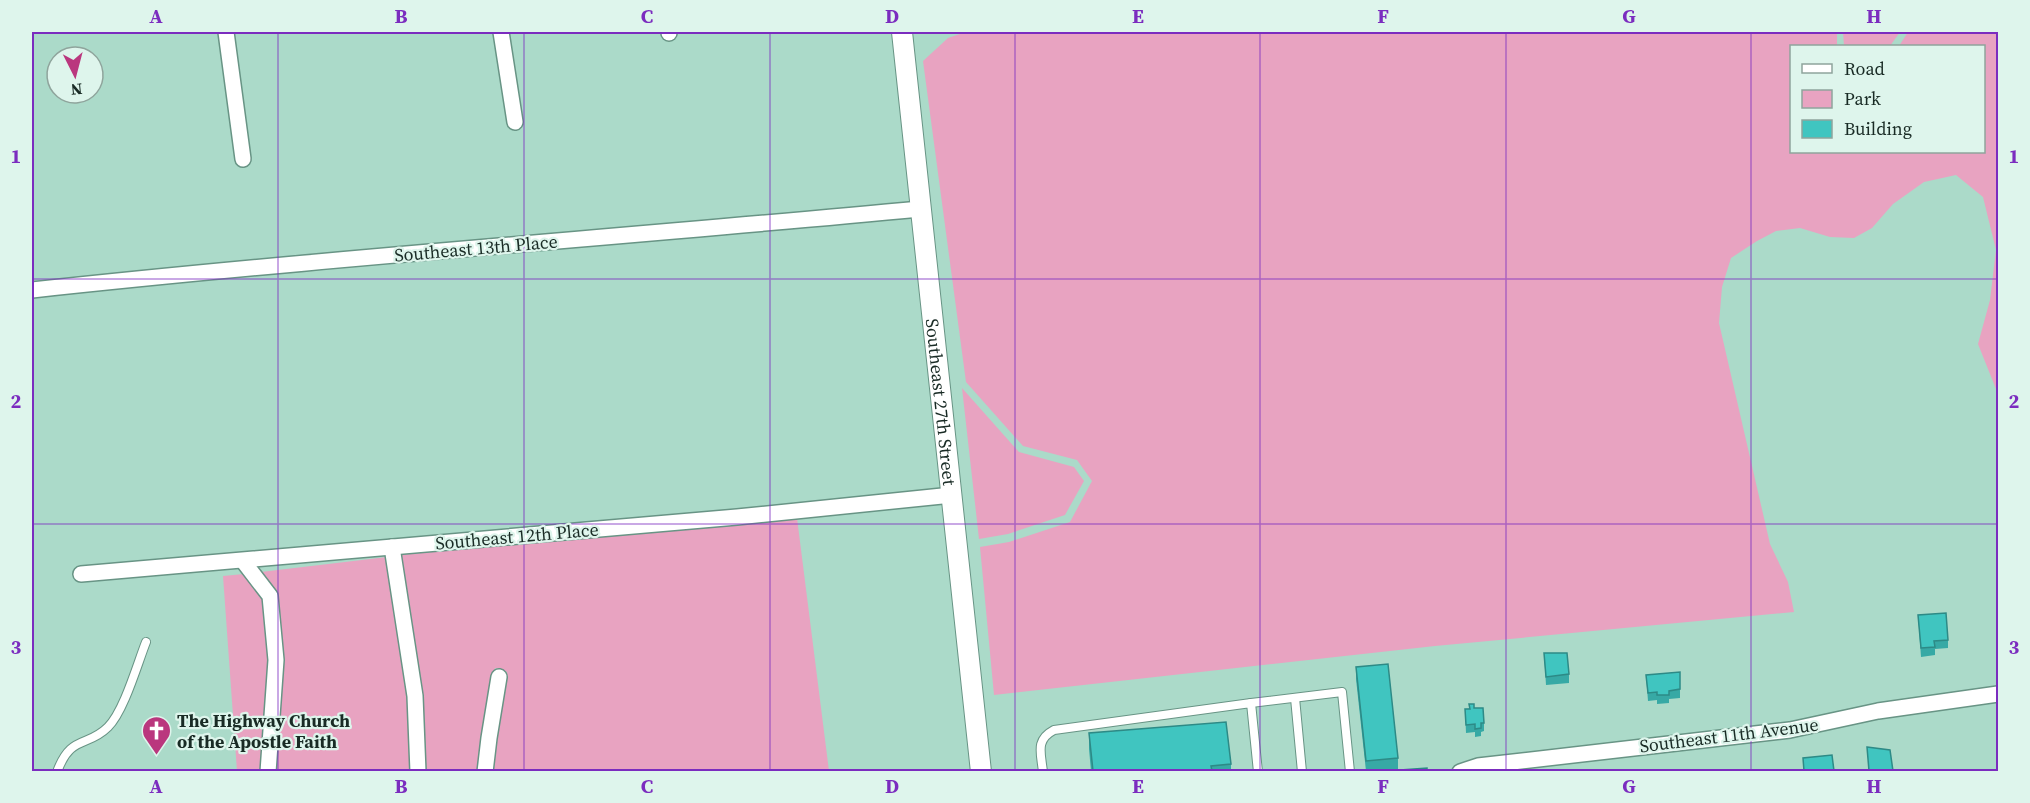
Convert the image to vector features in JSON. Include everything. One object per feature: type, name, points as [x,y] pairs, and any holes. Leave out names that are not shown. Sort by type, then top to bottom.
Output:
[{"type":"street","points":[[226,32],[243,159]]},
{"type":"street","points":[[501,32],[514,122]]},
{"type":"street","name":"Southeast 27th Street","points":[[902,32],[981,771]]},
{"type":"street","name":"Southeast 13th Place","points":[[32,290],[296,263],[920,209]]},
{"type":"street","name":"Southeast 12th Place","points":[[81,574],[392,548],[952,495]]},
{"type":"street","points":[[392,548],[416,696],[418,771]]},
{"type":"street","points":[[243,561],[270,596],[276,660],[268,771]]},
{"type":"street","points":[[485,771],[500,678]]},
{"type":"street","name":"Southeast 11th Avenue","points":[[1460,771],[1490,765],[1790,730],[1878,711],[1998,694]]},
{"type":"lane","points":[[57,771],[67,752],[78,743],[107,728],[117,715],[146,642]]},
{"type":"lane","points":[[1043,771],[1040,743],[1045,735],[1054,730],[1342,692],[1350,771]]},
{"type":"lane","points":[[1295,698],[1302,771]]},
{"type":"lane","points":[[1251,703],[1258,771]]},
{"type":"green space","points":[[966,32],[1837,32],[1837,45],[1790,45],[1790,153],[1985,153],[1985,45],[1900,45],[1908,32],[1998,32],[1998,394],[1978,344],[1990,300],[1996,250],[1983,197],[1956,175],[1924,182],[1893,204],[1872,228],[1854,238],[1830,237],[1800,228],[1776,231],[1731,258],[1722,287],[1719,323],[1770,544],[1788,582],[1794,612],[1435,646],[994,695],[980,547],[1009,542],[1070,522],[1092,481],[1077,460],[1023,446],[966,382],[923,61],[948,38]]},
{"type":"green space","points":[[1843,32],[1900,32],[1891,45],[1844,45]]},
{"type":"green space","points":[[962,388],[1019,452],[1074,467],[1084,481],[1065,515],[1008,534],[979,539]]},
{"type":"green space","points":[[797,518],[829,771],[492,771],[507,672],[495,668],[482,736],[479,771],[425,771],[400,555]]},
{"type":"green space","points":[[387,557],[409,697],[411,771],[275,771],[282,659],[261,572]]},
{"type":"green space","points":[[244,574],[264,599],[269,660],[261,771],[237,771],[223,576]]},
{"type":"building","points":[[1946,613],[1948,640],[1934,641],[1935,647],[1921,648],[1918,615]]},
{"type":"building","points":[[1544,653],[1567,653],[1569,674],[1546,677]]},
{"type":"building","points":[[1388,664],[1398,758],[1366,761],[1356,667]]},
{"type":"building","points":[[1680,672],[1680,689],[1669,691],[1669,695],[1657,695],[1657,692],[1648,693],[1646,675]]},
{"type":"building","points":[[1469,704],[1474,704],[1474,708],[1483,708],[1484,723],[1481,723],[1481,728],[1475,729],[1475,724],[1466,725],[1465,709],[1470,709]]},
{"type":"building","points":[[1226,722],[1231,764],[1211,766],[1212,771],[1093,771],[1089,733]]},
{"type":"building","points":[[1867,747],[1890,750],[1893,771],[1869,771]]},
{"type":"building","points":[[1832,755],[1834,771],[1804,771],[1803,758]]},
{"type":"building","points":[[1427,768],[1427,771],[1386,771]]},
{"type":"place","name":"The Highway Church of the Apostle Faith","points":[[156,756]]}]
